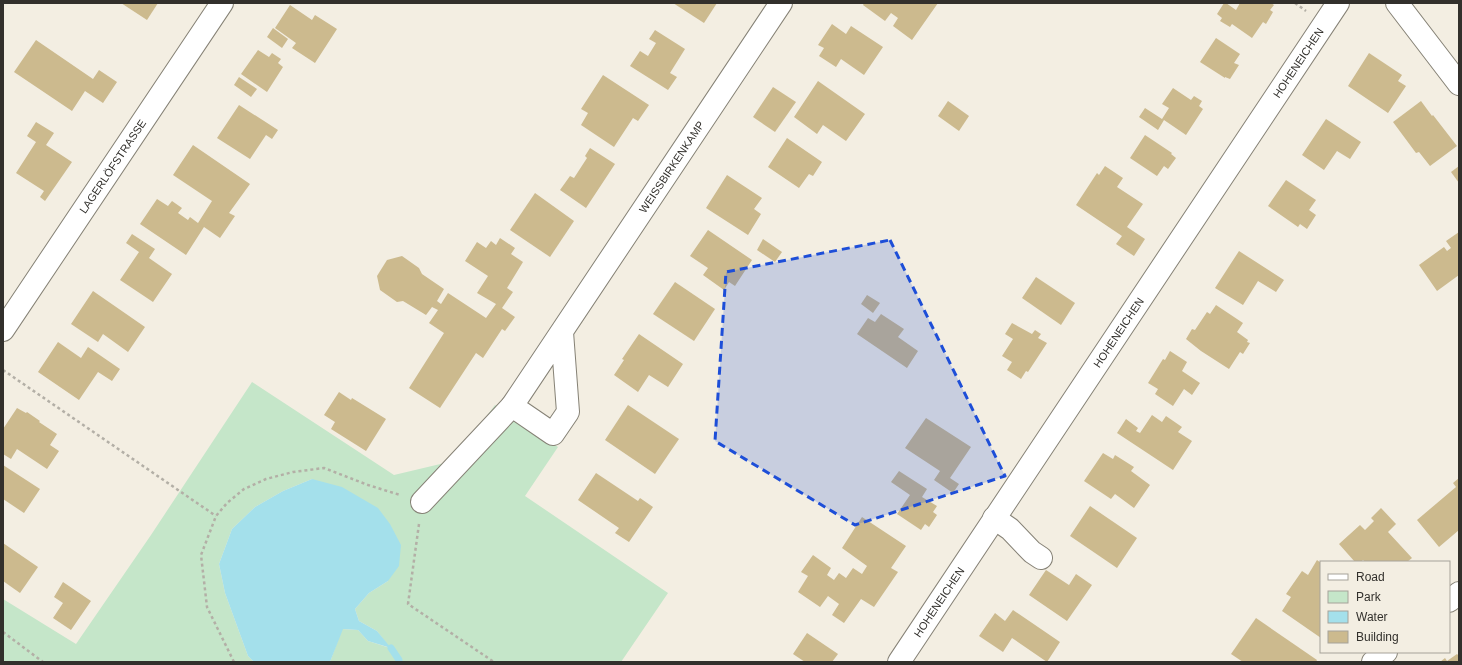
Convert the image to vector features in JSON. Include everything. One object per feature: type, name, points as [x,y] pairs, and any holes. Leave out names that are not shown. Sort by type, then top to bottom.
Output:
[{"type":"street","name":"LAGERLÖFSTRASSE","points":[[5,322],[222,3]]},
{"type":"street","name":"WEISSBIRKENKAMP","points":[[422,502],[512,406],[781,3]]},
{"type":"street","name":"HOHENEICHEN","points":[[899,662],[1338,3]]},
{"type":"street","points":[[1397,3],[1459,84]]},
{"type":"street","points":[[512,406],[553,434],[568,412],[562,332]]},
{"type":"street","points":[[994,518],[1010,529],[1032,552],[1041,558]]},
{"type":"street","points":[[1450,600],[1459,593]]},
{"type":"street","points":[[1373,662],[1385,653]]},
{"type":"path","points":[[3,370],[216,516]]},
{"type":"path","points":[[234,662],[207,607],[201,554],[216,516],[227,503],[244,489],[266,479],[294,472],[324,468],[368,485],[422,502],[408,604],[494,662]]},
{"type":"path","points":[[3,632],[43,662]]},
{"type":"highlighted area","points":[[890,240],[1005,476],[855,525],[715,441],[726,272]]},
{"type":"green space","points":[[252,382],[394,475],[453,461],[495,405],[558,447],[525,496],[668,593],[621,662],[330,662],[342,629],[358,630],[368,641],[390,648],[377,631],[359,621],[355,609],[369,593],[388,581],[312,479],[283,491],[255,507],[232,529],[219,564],[225,593],[248,656],[254,662],[3,662],[3,599],[76,644],[151,535]]},
{"type":"water","points":[[312,479],[342,487],[378,508],[390,524],[401,545],[399,566],[388,581],[369,593],[355,609],[359,621],[377,631],[391,648],[368,641],[358,630],[343,629],[330,662],[254,662],[248,656],[225,593],[219,564],[232,529],[255,507],[283,491]]},
{"type":"building","points":[[121,3],[158,3],[147,20]]},
{"type":"building","points":[[673,3],[717,3],[704,23]]},
{"type":"building","points":[[864,3],[938,3],[912,40],[893,26],[898,18],[891,13],[885,21],[863,5]]},
{"type":"building","points":[[1224,3],[1236,10],[1240,3],[1271,3],[1274,5],[1270,10],[1273,12],[1266,24],[1263,22],[1252,38],[1232,24],[1230,27],[1220,21],[1222,18],[1217,14]]},
{"type":"building","points":[[290,5],[312,20],[315,15],[337,29],[315,63],[292,48],[296,43],[275,28]]},
{"type":"building","points":[[832,24],[846,34],[851,26],[883,47],[864,75],[841,59],[836,67],[819,56],[824,48],[818,45]]},
{"type":"building","points":[[273,28],[288,39],[282,48],[267,37]]},
{"type":"building","points":[[655,30],[685,49],[670,73],[677,77],[668,90],[630,66],[640,51],[648,56],[656,43],[649,39]]},
{"type":"building","points":[[1216,38],[1240,54],[1234,63],[1239,65],[1230,79],[1225,78],[1200,62]]},
{"type":"building","points":[[36,40],[93,79],[99,70],[117,82],[103,103],[85,91],[72,111],[14,72]]},
{"type":"building","points":[[258,50],[269,57],[272,53],[281,59],[278,63],[283,67],[267,92],[241,74]]},
{"type":"building","points":[[1369,53],[1402,75],[1398,81],[1406,86],[1388,113],[1348,86]]},
{"type":"building","points":[[603,75],[649,105],[638,121],[633,118],[614,147],[581,125],[588,113],[581,109]]},
{"type":"building","points":[[239,77],[257,89],[251,97],[234,85]]},
{"type":"building","points":[[818,81],[865,114],[846,141],[823,125],[817,134],[794,117]]},
{"type":"building","points":[[773,87],[796,102],[775,132],[753,117]]},
{"type":"building","points":[[1173,88],[1191,100],[1194,96],[1202,101],[1199,106],[1203,109],[1186,135],[1164,120],[1158,130],[1139,117],[1145,108],[1162,119],[1169,108],[1162,104]]},
{"type":"building","points":[[948,101],[969,116],[959,131],[938,116]]},
{"type":"building","points":[[1421,101],[1457,146],[1430,166],[1419,152],[1416,153],[1393,122]]},
{"type":"building","points":[[239,105],[278,130],[272,139],[266,135],[250,159],[217,138]]},
{"type":"building","points":[[1326,119],[1361,142],[1350,159],[1337,151],[1324,170],[1302,155]]},
{"type":"building","points":[[36,122],[54,133],[46,145],[72,162],[45,201],[40,197],[44,191],[16,173],[36,142],[27,136]]},
{"type":"building","points":[[1145,135],[1172,153],[1171,154],[1176,158],[1168,169],[1164,166],[1157,176],[1130,158]]},
{"type":"building","points":[[787,138],[822,162],[813,176],[809,174],[799,188],[768,167]]},
{"type":"building","points":[[193,145],[250,184],[229,213],[235,216],[220,238],[204,227],[186,255],[140,224],[157,199],[168,206],[172,201],[182,208],[178,213],[188,220],[190,217],[198,223],[212,201],[173,175]]},
{"type":"building","points":[[590,148],[615,164],[586,208],[560,190],[570,176],[574,178],[587,158],[585,156]]},
{"type":"building","points":[[1105,166],[1123,178],[1117,187],[1143,204],[1127,227],[1145,239],[1134,256],[1116,244],[1122,236],[1076,205],[1097,173],[1099,175]]},
{"type":"building","points":[[1459,166],[1459,183],[1451,172]]},
{"type":"building","points":[[727,175],[762,198],[754,209],[761,214],[748,235],[706,208]]},
{"type":"building","points":[[1286,180],[1316,200],[1309,210],[1316,215],[1307,229],[1300,224],[1298,227],[1268,206]]},
{"type":"building","points":[[535,193],[574,221],[550,257],[510,230]]},
{"type":"building","points":[[708,230],[752,260],[735,286],[729,282],[724,290],[703,275],[708,268],[690,256]]},
{"type":"building","points":[[1459,232],[1459,275],[1437,291],[1419,265],[1444,247],[1447,251],[1451,248],[1446,241]]},
{"type":"building","points":[[132,234],[155,249],[149,258],[172,274],[153,302],[120,280],[139,252],[126,243]]},
{"type":"building","points":[[500,238],[515,248],[511,254],[523,262],[507,288],[513,292],[502,308],[515,317],[505,331],[502,329],[483,358],[476,353],[440,408],[409,388],[444,333],[429,323],[438,310],[432,307],[426,315],[403,301],[397,302],[380,290],[377,276],[387,260],[402,256],[419,268],[422,274],[444,289],[437,301],[441,304],[448,293],[486,318],[496,304],[477,293],[488,276],[465,261],[477,242],[486,248],[491,241],[496,245]]},
{"type":"building","points":[[763,239],[782,252],[775,262],[757,250]]},
{"type":"building","points":[[1239,251],[1284,280],[1276,292],[1258,281],[1243,305],[1215,288]]},
{"type":"building","points":[[1036,277],[1075,303],[1061,325],[1022,298]]},
{"type":"building","points":[[675,282],[715,309],[694,341],[653,314]]},
{"type":"building","points":[[93,291],[145,327],[128,352],[103,334],[98,342],[71,324]]},
{"type":"building","points":[[867,295],[880,303],[873,313],[861,304]]},
{"type":"building","points":[[1216,305],[1243,323],[1237,332],[1250,343],[1243,354],[1240,352],[1229,369],[1201,351],[1186,339],[1192,329],[1195,330],[1207,312],[1210,314]]},
{"type":"building","points":[[881,314],[904,329],[898,337],[918,351],[907,368],[857,334],[868,318],[875,322]]},
{"type":"building","points":[[1012,323],[1032,334],[1035,330],[1041,334],[1038,338],[1047,343],[1028,372],[1026,371],[1021,379],[1007,370],[1012,362],[1002,356],[1013,339],[1005,334]]},
{"type":"building","points":[[639,334],[683,364],[668,387],[649,375],[638,392],[614,375],[624,360],[622,359]]},
{"type":"building","points":[[58,342],[81,358],[88,347],[120,369],[112,381],[98,372],[79,400],[38,372]]},
{"type":"building","points":[[1170,351],[1187,362],[1182,371],[1200,383],[1192,395],[1184,389],[1173,406],[1155,394],[1158,389],[1148,383],[1163,359],[1165,360]]},
{"type":"building","points":[[339,392],[351,400],[352,398],[386,419],[366,451],[331,429],[335,422],[324,415]]},
{"type":"building","points":[[628,405],[679,439],[655,474],[605,440]]},
{"type":"building","points":[[17,408],[26,413],[27,412],[57,434],[50,445],[59,451],[47,469],[17,449],[11,459],[3,454],[3,429]]},
{"type":"building","points":[[1152,415],[1162,422],[1166,416],[1182,427],[1178,432],[1192,441],[1173,470],[1117,433],[1126,419],[1138,428],[1136,431],[1140,433]]},
{"type":"building","points":[[926,418],[971,447],[950,478],[959,484],[953,493],[934,480],[940,471],[905,448]]},
{"type":"building","points":[[1103,453],[1113,459],[1115,455],[1134,467],[1131,471],[1150,485],[1134,508],[1115,494],[1111,499],[1084,481]]},
{"type":"building","points":[[3,465],[40,489],[24,513],[3,499]]},
{"type":"building","points":[[899,471],[927,489],[922,497],[937,506],[933,512],[937,515],[929,527],[925,524],[921,530],[897,514],[910,495],[891,482]]},
{"type":"building","points":[[596,473],[638,501],[640,498],[653,507],[629,542],[615,533],[619,528],[578,500]]},
{"type":"building","points":[[1459,478],[1459,530],[1439,547],[1417,520],[1456,487],[1453,483]]},
{"type":"building","points":[[1090,506],[1137,538],[1117,568],[1070,536]]},
{"type":"building","points":[[1381,508],[1396,524],[1388,532],[1412,558],[1408,561],[1354,561],[1339,544],[1360,525],[1365,530],[1374,521],[1371,518]]},
{"type":"building","points":[[862,517],[906,546],[891,568],[898,572],[874,607],[861,599],[844,623],[832,615],[839,604],[828,596],[820,607],[798,592],[808,576],[801,572],[813,555],[831,568],[827,575],[834,580],[839,573],[846,578],[853,568],[862,574],[867,566],[842,548]]},
{"type":"building","points":[[3,543],[38,567],[20,593],[3,581]]},
{"type":"building","points":[[1317,560],[1320,562],[1320,637],[1282,611],[1291,597],[1286,594],[1302,571],[1308,575]]},
{"type":"building","points":[[1046,570],[1069,585],[1076,574],[1092,585],[1067,621],[1029,595]]},
{"type":"building","points":[[63,582],[91,601],[71,630],[53,618],[63,603],[54,597]]},
{"type":"building","points":[[1013,610],[1060,642],[1047,662],[1012,638],[1003,652],[979,636],[995,613],[1005,621]]},
{"type":"building","points":[[1256,618],[1317,660],[1316,662],[1243,662],[1231,654]]},
{"type":"building","points":[[807,633],[838,654],[832,662],[805,662],[793,654]]},
{"type":"building","points":[[1459,654],[1459,662],[1440,662],[1445,658],[1447,661]]},
{"type":"waterway","points":[[391,648],[399,662]]}]
